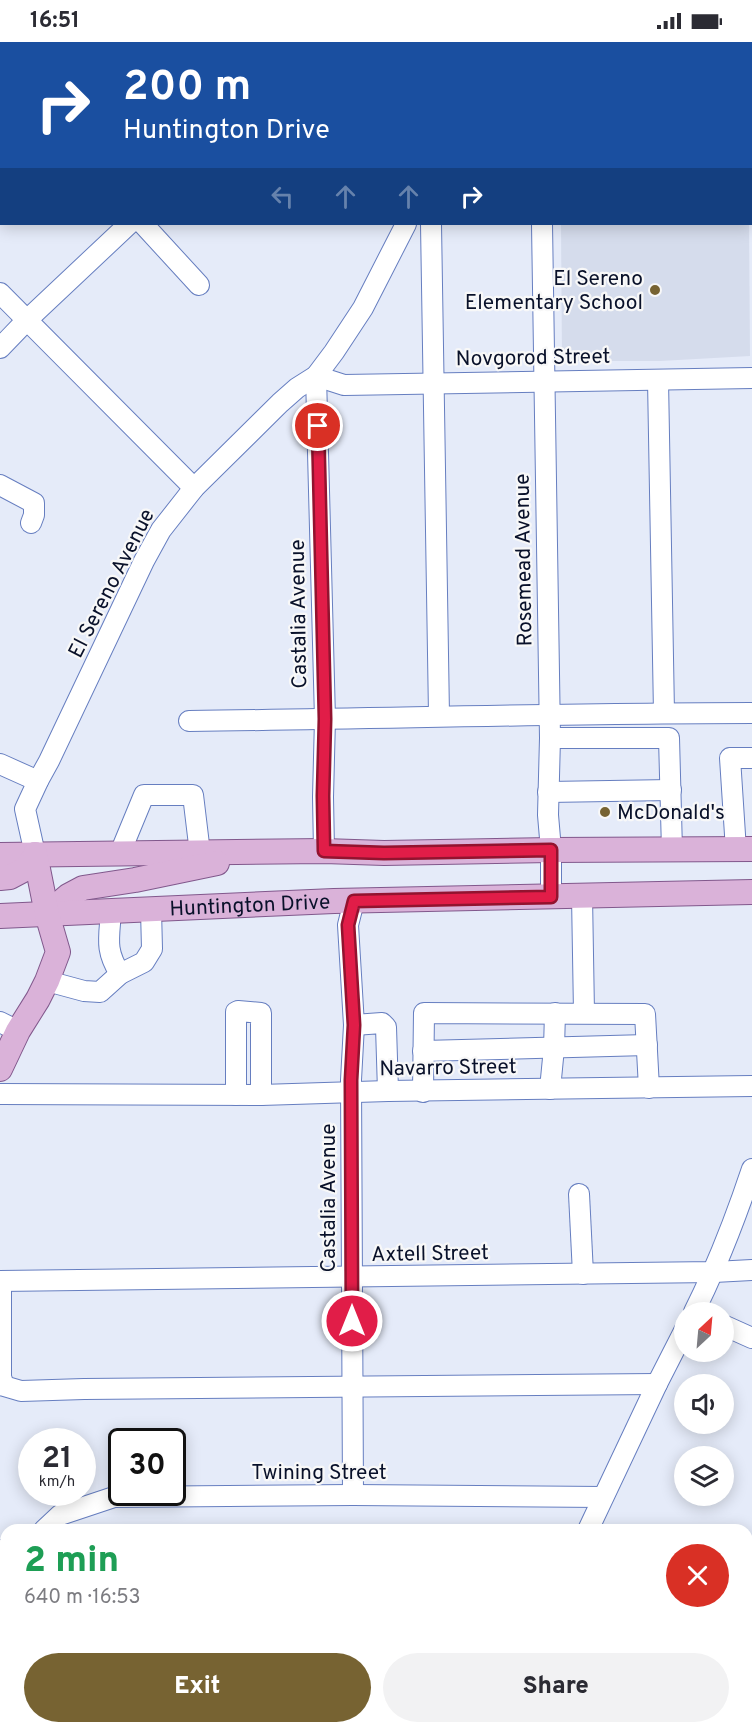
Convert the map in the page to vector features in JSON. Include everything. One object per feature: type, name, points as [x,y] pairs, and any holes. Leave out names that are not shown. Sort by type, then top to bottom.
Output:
[{"type":"main road","points":[[0,855],[324,851],[384,853],[744,850]]},
{"type":"main road","points":[[47,914],[68,896],[83,888],[135,880],[270,852]]},
{"type":"main road","points":[[0,878],[10,877],[27,868],[34,854]]},
{"type":"main road","points":[[0,1069],[9,1026],[38,999],[58,951],[34,854]]},
{"type":"main road","name":"Huntington Drive","points":[[0,916],[354,901],[752,892]]},
{"type":"street","points":[[0,348],[128,225]]},
{"type":"street","points":[[144,225],[200,285]]},
{"type":"street","name":"El Sereno Avenue","points":[[34,854],[25,809],[161,530],[194,488],[297,388],[316,376],[363,308],[405,225]]},
{"type":"street","points":[[431,225],[439,715]]},
{"type":"street","name":"Rosemead Avenue","points":[[542,225],[550,738],[548,815],[551,897]]},
{"type":"street","points":[[0,293],[194,488]]},
{"type":"street","name":"Novgorod Street","points":[[316,376],[344,385],[752,378]]},
{"type":"street","name":"Castalia Avenue","points":[[316,376],[325,719],[324,851]]},
{"type":"street","points":[[658,380],[664,713]]},
{"type":"street","points":[[0,485],[34,503],[36,508],[31,523]]},
{"type":"street","points":[[189,721],[439,715],[752,713]]},
{"type":"street","points":[[550,738],[669,738],[672,850]]},
{"type":"street","points":[[744,850],[730,758],[752,758]]},
{"type":"street","points":[[0,764],[38,781]]},
{"type":"street","points":[[548,792],[671,790]]},
{"type":"street","points":[[120,853],[144,795],[193,795],[200,853]]},
{"type":"street","points":[[582,896],[584,1013]]},
{"type":"street","name":"Castalia Avenue","points":[[353,1496],[351,1080],[354,1025],[348,925],[354,901]]},
{"type":"street","points":[[47,981],[84,991],[100,992],[120,974],[144,962],[152,950],[151,910]]},
{"type":"street","points":[[111,912],[108,946],[112,961],[120,974]]},
{"type":"street","points":[[236,1095],[236,1012],[238,1011],[261,1014],[261,1095]]},
{"type":"street","points":[[423,1092],[424,1013],[645,1014],[649,1088]]},
{"type":"street","points":[[550,1089],[555,1013]]},
{"type":"street","points":[[354,1025],[382,1023],[386,1027],[388,1092]]},
{"type":"street","points":[[423,1051],[647,1045]]},
{"type":"street","name":"Navarro Street","points":[[0,1094],[261,1095],[752,1086]]},
{"type":"street","points":[[700,1302],[731,1230],[752,1169]]},
{"type":"street","points":[[579,1194],[583,1274]]},
{"type":"street","name":"Axtell Street","points":[[1,1281],[352,1278],[752,1270]]},
{"type":"street","points":[[1,1281],[1,1377],[4,1386],[21,1391],[657,1384]]},
{"type":"street","points":[[734,1330],[752,1338]]},
{"type":"street","points":[[591,1524],[674,1351]]},
{"type":"street","name":"Twining Street","points":[[50,1524],[60,1515],[114,1497],[603,1497]]},
{"type":"shaded area","name":"El Sereno Elementary School","points":[[561,225],[749,225],[750,356],[660,361],[562,361]]},
{"type":"place","name":"El Sereno Elementary School","points":[[655,290]]},
{"type":"place","name":"McDonald's","points":[[605,812]]},
{"type":"route","points":[[318,426],[325,719],[324,851],[384,853],[551,850],[551,897],[354,901],[348,925],[354,1025],[351,1080],[352,1321]]}]
